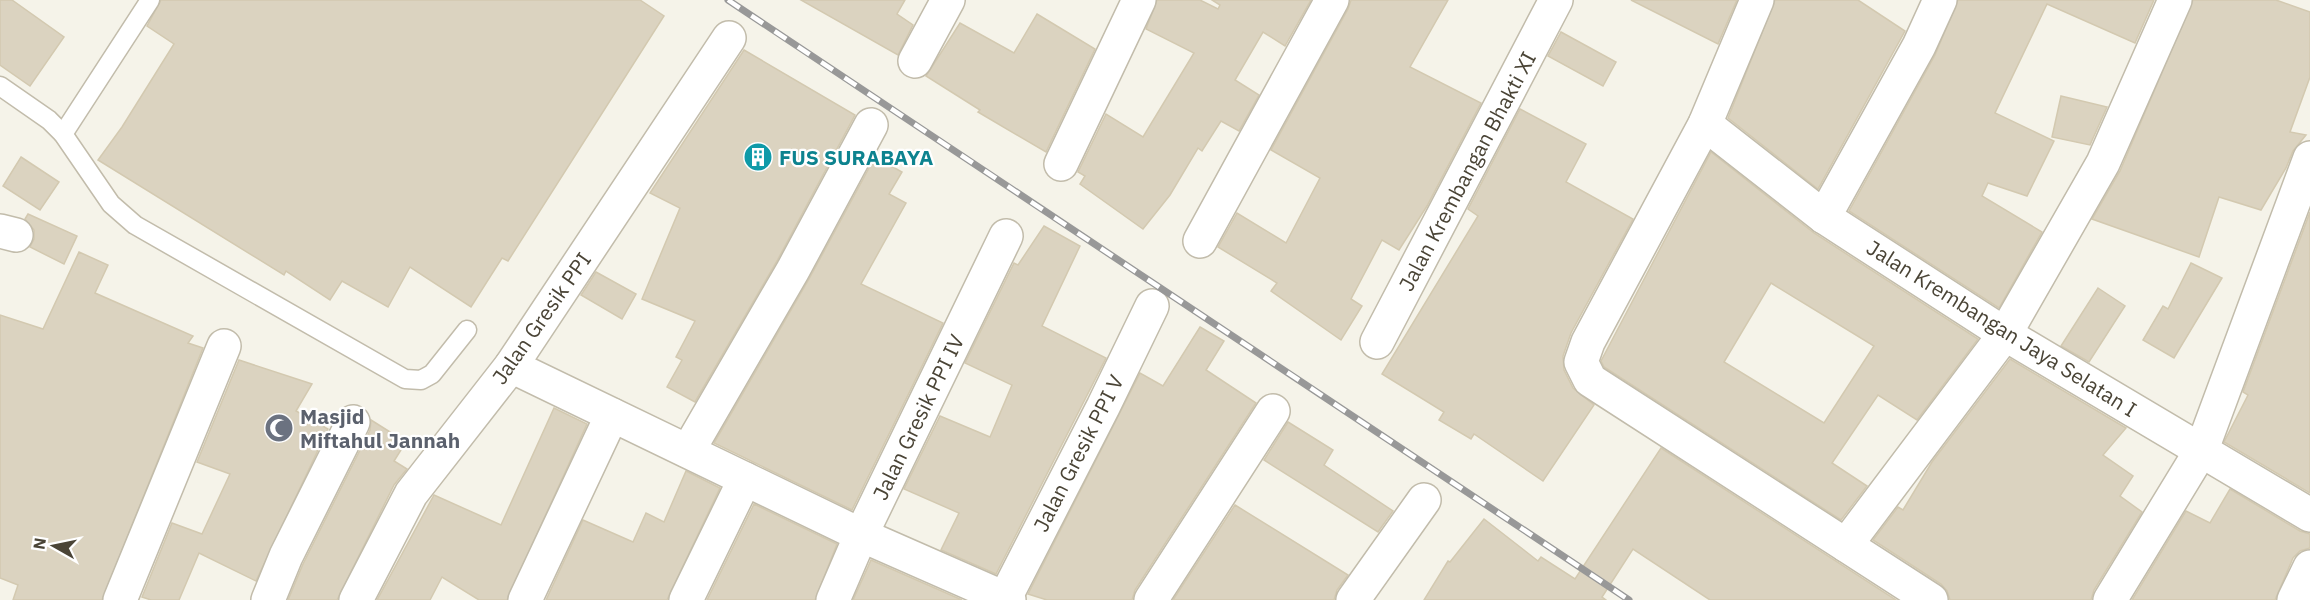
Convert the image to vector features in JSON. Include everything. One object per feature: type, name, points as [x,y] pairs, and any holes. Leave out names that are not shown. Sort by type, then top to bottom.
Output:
[{"type":"street","points":[[915,61],[948,0]]},
{"type":"street","points":[[1061,164],[1139,0]]},
{"type":"street","points":[[1200,241],[1332,0]]},
{"type":"street","name":"Jalan Krembangan Bhakti XI","points":[[1377,342],[1556,0]]},
{"type":"street","points":[[1757,0],[1705,124],[1588,342],[1581,362],[1590,380],[1930,600]]},
{"type":"street","points":[[1824,217],[1919,46],[1940,0]]},
{"type":"street","points":[[1846,545],[2005,334],[2103,163],[2175,0]]},
{"type":"street","name":"Jalan Gresik PPI","points":[[356,600],[411,494],[511,366],[729,38]]},
{"type":"street","name":"Jalan Krembangan Jaya Selatan I","points":[[1705,124],[1824,217],[2005,334],[2310,515]]},
{"type":"street","points":[[688,451],[793,270],[872,125]]},
{"type":"street","points":[[2110,600],[2202,449],[2310,158]]},
{"type":"street","name":"Jalan Gresik PPI IV","points":[[833,600],[861,535],[1006,236]]},
{"type":"street","name":"Jalan Gresik PPI V","points":[[1006,599],[1152,306]]},
{"type":"street","points":[[120,600],[224,346]]},
{"type":"street","points":[[511,366],[861,535],[1006,599]]},
{"type":"street","points":[[1151,600],[1273,411]]},
{"type":"street","points":[[525,600],[612,415]]},
{"type":"street","points":[[268,600],[286,556],[353,422]]},
{"type":"street","points":[[686,600],[745,479]]},
{"type":"street","points":[[1353,600],[1424,500]]},
{"type":"street","points":[[2294,600],[2310,567]]},
{"type":"lane","points":[[63,134],[150,0]]},
{"type":"lane","points":[[0,86],[49,120],[63,134],[111,204],[135,225],[405,379],[421,380],[432,374],[467,330]]},
{"type":"building","points":[[0,0],[12,0],[64,37],[30,86],[0,65]]},
{"type":"building","points":[[161,0],[640,0],[664,16],[508,261],[502,258],[471,307],[410,267],[388,307],[342,281],[330,300],[286,271],[284,275],[98,160],[122,127],[174,44],[147,26]]},
{"type":"building","points":[[801,0],[905,0],[897,14],[913,25],[898,55]]},
{"type":"building","points":[[1157,0],[1200,0],[1218,9],[1220,5],[1212,0],[1311,0],[1285,46],[1263,32],[1235,80],[1259,95],[1239,131],[1221,121],[1202,151],[1198,148],[1170,195],[1143,229],[1080,184],[1085,176],[1078,172],[1106,114],[1143,137],[1194,53],[1146,29]]},
{"type":"building","points":[[1351,0],[1448,0],[1410,67],[1481,103],[1427,206],[1399,250],[1382,240],[1351,299],[1362,306],[1341,340],[1271,291],[1277,283],[1218,247],[1237,213],[1286,243],[1320,178],[1271,150]]},
{"type":"building","points":[[1631,0],[1737,0],[1718,44]]},
{"type":"building","points":[[1775,0],[1858,0],[1905,31],[1818,189],[1728,118]]},
{"type":"building","points":[[1958,0],[2154,0],[2135,43],[2047,4],[1995,113],[2054,141],[2027,196],[1988,183],[1982,196],[2042,232],[1999,308],[1849,211],[1935,55]]},
{"type":"building","points":[[2193,0],[2276,0],[2310,12],[2310,77],[2290,132],[2306,135],[2293,151],[2286,168],[2261,210],[2219,197],[2199,257],[2092,219],[2120,171]]},
{"type":"building","points":[[1037,14],[1095,49],[1046,152],[978,112],[980,110],[926,76],[960,23],[1014,53]]},
{"type":"building","points":[[1561,32],[1616,62],[1603,86],[1548,56]]},
{"type":"building","name":"FUS SURABAYA","points":[[744,50],[855,115],[777,261],[695,402],[667,387],[682,360],[676,357],[695,321],[642,299],[680,208],[650,193]]},
{"type":"building","points":[[2061,96],[2107,107],[2090,145],[2052,137]]},
{"type":"building","points":[[1520,109],[1586,144],[1566,182],[1633,219],[1571,333],[1563,356],[1564,370],[1573,388],[1594,405],[1543,481],[1474,434],[1471,439],[1439,420],[1444,412],[1382,374],[1478,216],[1468,209]]},
{"type":"building","points":[[1711,152],[1814,233],[1978,339],[1917,420],[1878,395],[1832,463],[1867,486],[1841,520],[1604,367],[1601,361]],"holes":[[[1771,283],[1874,346],[1824,423],[1724,362]]]},
{"type":"building","points":[[21,157],[59,182],[40,210],[3,186]]},
{"type":"building","points":[[875,157],[902,172],[889,194],[906,203],[861,284],[943,323],[852,510],[714,443],[809,279]]},
{"type":"building","points":[[2310,212],[2310,493],[2224,442],[2248,395],[2243,392]]},
{"type":"building","points":[[28,214],[77,236],[64,264],[30,247],[34,239],[34,230],[25,219]]},
{"type":"building","points":[[1044,226],[1080,246],[1042,326],[1106,358],[996,574],[941,550],[959,513],[904,489],[940,416],[990,437],[1012,385],[965,363],[1014,263],[1018,265]]},
{"type":"building","points":[[79,252],[108,265],[95,293],[193,336],[188,343],[203,348],[102,600],[13,600],[18,585],[0,578],[0,315],[43,329]]},
{"type":"building","points":[[2191,263],[2222,278],[2174,358],[2143,340],[2163,306],[2168,309]]},
{"type":"building","points":[[596,272],[636,294],[622,319],[581,295]]},
{"type":"building","points":[[2098,288],[2125,306],[2089,362],[2061,346]]},
{"type":"building","points":[[1200,327],[1224,341],[1206,370],[1256,403],[1135,590],[1132,600],[1047,600],[1028,594],[1140,373],[1163,386]]},
{"type":"building","points":[[2010,359],[2126,428],[2103,455],[2133,476],[2120,496],[2142,512],[2094,590],[2091,600],[1950,600],[1941,584],[1873,540],[1898,507],[1903,510],[1932,462]]},
{"type":"building","points":[[239,360],[312,384],[296,411],[328,429],[256,581],[199,553],[179,600],[151,600],[142,597],[172,523],[202,534],[230,474],[197,462]]},
{"type":"building","points":[[554,408],[587,424],[507,600],[479,600],[442,577],[430,600],[377,600],[434,495],[501,525]]},
{"type":"building","points":[[371,420],[406,442],[394,461],[407,469],[394,485],[337,600],[288,600],[303,564],[370,430]]},
{"type":"building","points":[[1288,422],[1333,450],[1324,465],[1393,511],[1378,532],[1264,460]]},
{"type":"building","points":[[1661,448],[1896,600],[1710,600],[1633,549],[1602,597],[1606,600],[1424,600],[1448,561],[1450,562],[1484,519],[1538,561],[1541,557],[1575,579]]},
{"type":"building","points":[[686,471],[720,488],[667,600],[546,600],[583,520],[633,542],[646,513],[664,522]]},
{"type":"building","points":[[2230,489],[2300,531],[2310,534],[2310,548],[2300,551],[2293,558],[2275,600],[2132,600],[2186,511],[2210,523]]},
{"type":"building","points":[[754,504],[837,544],[815,600],[707,600]]},
{"type":"building","points":[[1235,505],[1348,575],[1337,590],[1334,600],[1173,600]]},
{"type":"building","points":[[871,560],[962,600],[853,600]]},
{"type":"railway","points":[[728,0],[1629,600]]},
{"type":"place","name":"FUS SURABAYA","points":[[758,157]]},
{"type":"place","name":"Masjid Miftahul Jannah","points":[[279,428]]}]
